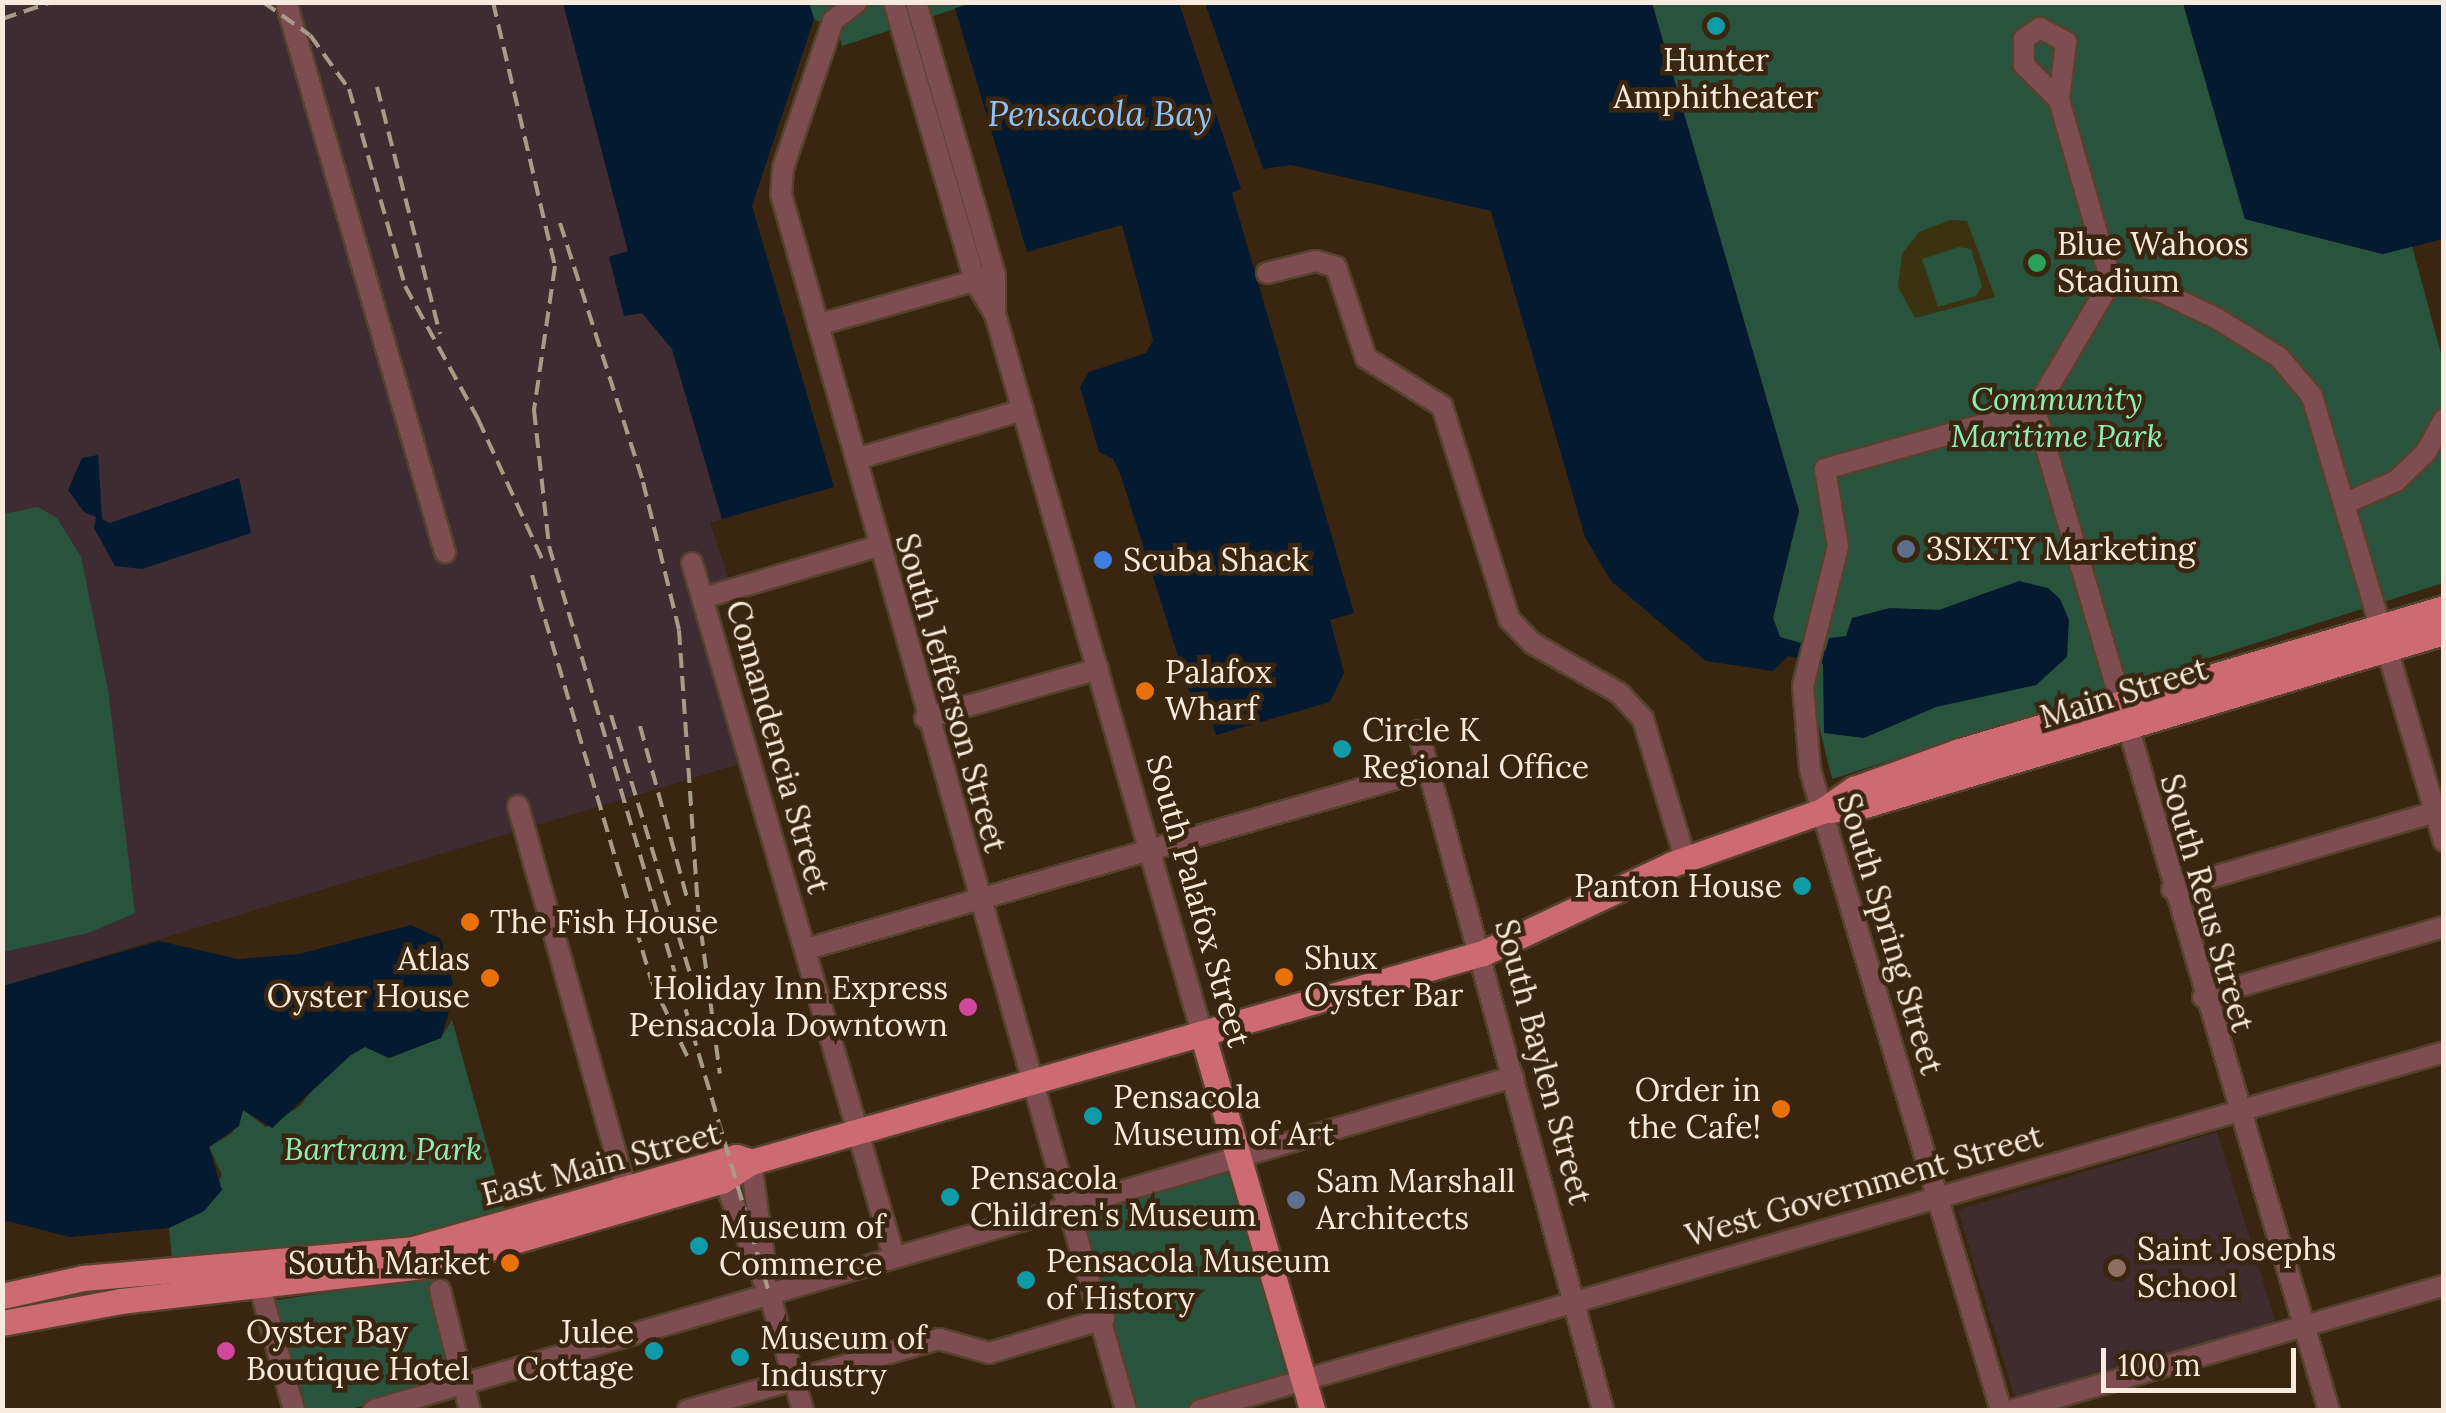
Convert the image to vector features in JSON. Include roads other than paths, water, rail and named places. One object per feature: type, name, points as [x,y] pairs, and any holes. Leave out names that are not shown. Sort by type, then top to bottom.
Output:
[{"type":"main road","points":[[2385,638],[2444,608]]},
{"type":"main road","name":"Main Street","points":[[1202,1033],[1484,953],[1679,861],[1822,811],[1865,805],[2121,715],[2385,638],[2444,632]]},
{"type":"main road","name":"East Main Street","points":[[2,1323],[413,1248],[628,1198],[720,1171],[736,1157],[751,1162],[1202,1033]]},
{"type":"main road","name":"South Palafox Street","points":[[1202,1033],[1312,1410]]},
{"type":"main road","name":"East Main Street","points":[[2,1296],[83,1278],[256,1276]]},
{"type":"street","points":[[286,2],[445,552]]},
{"type":"street","name":"South Jefferson Street","points":[[857,2],[833,21],[783,168],[781,194],[925,718],[1067,1206],[1104,1319],[1126,1410]]},
{"type":"street","name":"South Palafox Street","points":[[894,2],[985,278]]},
{"type":"street","name":"South Palafox Street","points":[[916,2],[985,278],[1202,1033]]},
{"type":"street","points":[[2035,410],[2112,281],[2059,100]]},
{"type":"street","points":[[1267,273],[1316,260],[1336,267],[1366,358],[1445,410],[1509,619],[1532,643],[1600,683],[1636,722],[1679,861]]},
{"type":"street","points":[[818,325],[985,278]]},
{"type":"street","points":[[2112,281],[2178,298],[2278,356],[2322,415],[2444,841]]},
{"type":"street","points":[[856,459],[1023,410]]},
{"type":"street","name":"South Spring Street","points":[[2001,1410],[1810,769],[1804,686],[1838,547],[1825,469],[2035,410]]},
{"type":"street","name":"South Reus Street","points":[[2035,410],[2172,889],[2329,1410]]},
{"type":"street","points":[[2346,502],[2396,482],[2426,452],[2444,420]]},
{"type":"street","points":[[703,598],[878,546]]},
{"type":"street","name":"Comandencia Street","points":[[692,563],[894,1256]]},
{"type":"street","points":[[925,718],[1098,669]]},
{"type":"street","name":"South Baylen Street","points":[[1418,730],[1484,953],[1512,1077],[1603,1410]]},
{"type":"street","points":[[807,949],[1430,770]]},
{"type":"street","points":[[518,806],[628,1198]]},
{"type":"street","points":[[2172,889],[2435,812]]},
{"type":"street","points":[[2204,997],[2444,927]]},
{"type":"street","name":"West Government Street","points":[[1200,1410],[2444,1052]]},
{"type":"street","points":[[374,1410],[1512,1077]]},
{"type":"street","points":[[751,1162],[770,1296]]},
{"type":"street","points":[[720,1171],[770,1296],[803,1410]]},
{"type":"street","points":[[256,1276],[294,1410]]},
{"type":"street","points":[[2013,1410],[2444,1286]]},
{"type":"street","points":[[440,1290],[470,1410]]},
{"type":"street","points":[[688,1410],[939,1339],[989,1352],[1104,1319]]},
{"type":"water","points":[[563,3],[809,3],[814,19],[752,206],[834,487],[722,519],[672,349],[642,313],[624,316],[609,257],[628,251]]},
{"type":"water","name":"Pensacola Bay","points":[[973,3],[1179,3],[1241,189],[1232,193],[1354,613],[1330,620],[1344,673],[1330,702],[1216,735],[1205,704],[1191,697],[1121,476],[1113,459],[1099,452],[1080,387],[1089,372],[1146,353],[1153,340],[1122,225],[1027,252],[955,8]]},
{"type":"water","name":"Pensacola Bay","points":[[1205,3],[1652,3],[1799,511],[1773,618],[1780,637],[1826,650],[1829,638],[1846,636],[1852,618],[1890,608],[1939,610],[2019,581],[2048,588],[2060,599],[2069,620],[2067,657],[2036,685],[1936,707],[1864,738],[1824,733],[1823,664],[1788,656],[1773,671],[1706,661],[1611,581],[1585,537],[1491,211],[1291,165],[1263,169]]},
{"type":"water","points":[[2183,3],[2443,3],[2443,239],[2383,254],[2245,219]]},
{"type":"water","points":[[98,455],[102,519],[110,523],[239,478],[251,533],[142,569],[115,566],[94,528],[96,517],[84,512],[68,490],[82,458]]},
{"type":"water","points":[[411,925],[441,939],[455,992],[441,1038],[389,1058],[365,1047],[351,1055],[272,1128],[243,1110],[239,1126],[209,1147],[222,1190],[204,1211],[169,1228],[70,1237],[3,1220],[3,986],[159,941],[238,959],[299,954]]},
{"type":"railway","points":[[2,19],[52,2]]},
{"type":"railway","points":[[263,2],[310,35],[349,89],[405,286],[478,419],[542,559]]},
{"type":"railway","points":[[493,2],[555,266],[534,410],[549,546],[770,1296]]},
{"type":"railway","points":[[377,87],[440,334]]},
{"type":"railway","points":[[560,223],[643,482],[679,630],[698,908],[720,1074]]},
{"type":"railway","points":[[532,575],[651,980],[689,1060]]},
{"type":"railway","points":[[611,715],[699,1002]]},
{"type":"railway","points":[[640,726],[688,901]]},
{"type":"place","name":"Hunter Amphitheater","points":[[1716,26]]},
{"type":"place","name":"Blue Wahoos Stadium","points":[[2037,263]]},
{"type":"place","name":"3SIXTY Marketing","points":[[1906,549]]},
{"type":"place","name":"Scuba Shack","points":[[1103,560]]},
{"type":"place","name":"Palafox Wharf","points":[[1145,691]]},
{"type":"place","name":"Circle K Regional Office","points":[[1342,749]]},
{"type":"place","name":"Panton House","points":[[1802,886]]},
{"type":"place","name":"The Fish House","points":[[470,922]]},
{"type":"place","name":"Shux Oyster Bar","points":[[1284,977]]},
{"type":"place","name":"Atlas Oyster House","points":[[490,978]]},
{"type":"place","name":"Holiday Inn Express Pensacola Downtown","points":[[968,1007]]},
{"type":"place","name":"Order in the Cafe!","points":[[1781,1109]]},
{"type":"place","name":"Pensacola Museum of Art","points":[[1093,1116]]},
{"type":"place","name":"Pensacola Children's Museum","points":[[950,1197]]},
{"type":"place","name":"Sam Marshall Architects","points":[[1296,1200]]},
{"type":"place","name":"Museum of Commerce","points":[[699,1246]]},
{"type":"place","name":"South Market","points":[[510,1263]]},
{"type":"place","name":"Saint Josephs School","points":[[2117,1268]]},
{"type":"place","name":"Pensacola Museum of History","points":[[1026,1280]]},
{"type":"place","name":"Oyster Bay Boutique Hotel","points":[[226,1351]]},
{"type":"place","name":"Julee Cottage","points":[[654,1351]]},
{"type":"place","name":"Museum of Industry","points":[[740,1357]]},
{"type":"park label","name":"Community Maritime Park","points":[[2057,418]]},
{"type":"park label","name":"Bartram Park","points":[[383,1149]]}]
